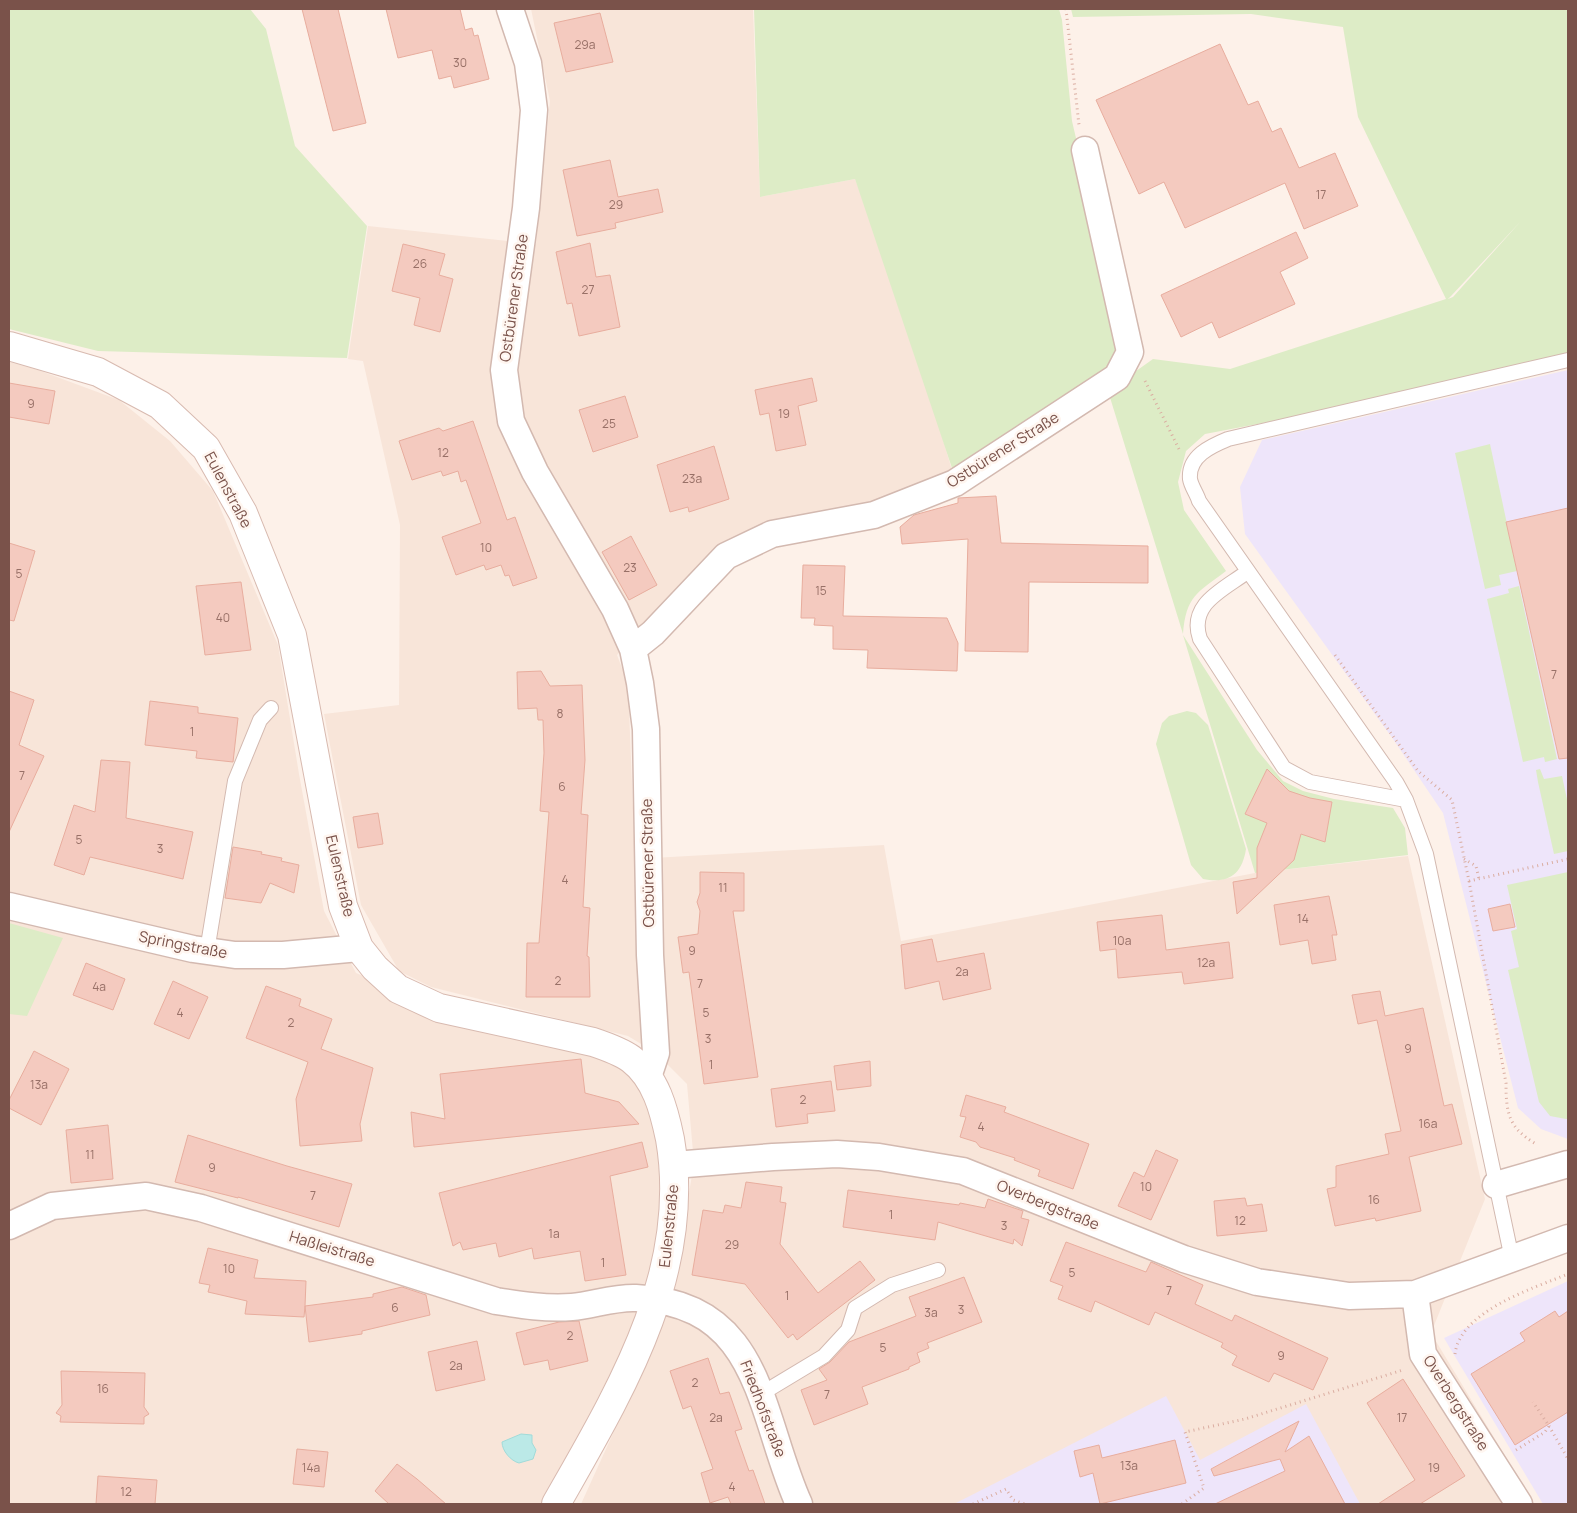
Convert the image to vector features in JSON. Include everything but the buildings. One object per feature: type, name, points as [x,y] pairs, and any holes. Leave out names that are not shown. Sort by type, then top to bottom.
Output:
[{"type":"main road","name":"Eulenstraße","points":[[9,346],[106,376],[160,405],[206,448],[243,513],[292,635],[343,906],[360,948],[375,968],[398,989],[439,1008],[593,1042],[631,1059],[648,1077],[665,1116],[674,1165],[671,1231],[658,1300],[636,1353],[602,1425],[556,1504]]},
{"type":"street","name":"Ostbürener Straße","points":[[510,9],[528,63],[534,110],[526,208],[504,370],[511,421],[535,472],[615,609],[633,649],[640,683],[646,729],[650,955],[656,1053],[648,1077]]},
{"type":"street","points":[[1086,150],[1130,352]]},
{"type":"street","name":"Ostbürener Straße","points":[[633,649],[653,633],[726,556],[772,534],[874,515],[955,483],[1117,377],[1130,352]]},
{"type":"street","name":"Springstraße","points":[[9,906],[207,951],[235,955],[283,955],[360,948]]},
{"type":"street","name":"Overbergstraße","points":[[674,1165],[829,1154],[888,1158],[963,1171],[1184,1259],[1258,1282],[1349,1296],[1414,1294],[1568,1238]]},
{"type":"street","points":[[1496,1185],[1568,1164]]},
{"type":"street","name":"Haßleistraße","points":[[9,1226],[52,1206],[146,1196],[201,1208],[496,1301],[536,1307],[572,1306],[635,1298],[658,1300]]},
{"type":"street","name":"Overbergstraße","points":[[1414,1294],[1424,1354],[1520,1504]]},
{"type":"street","name":"Friedhofstraße","points":[[658,1300],[695,1311],[723,1331],[743,1353],[761,1394],[799,1504]]},
{"type":"lane","points":[[1512,1259],[1426,854],[1406,800],[1396,782],[1199,501],[1190,478],[1194,462],[1205,448],[1228,439],[1568,360]]},
{"type":"lane","points":[[1247,572],[1208,601],[1198,614],[1196,627],[1200,639],[1284,768],[1310,782],[1406,800]]},
{"type":"lane","points":[[207,951],[235,781],[260,720],[271,708]]},
{"type":"lane","points":[[761,1394],[824,1356],[848,1330],[855,1308],[892,1285],[938,1270]]},
{"type":"path","points":[[1066,9],[1076,111],[1086,150]]},
{"type":"path","points":[[1130,352],[1180,452],[1194,462]]},
{"type":"path","points":[[1332,649],[1418,771],[1452,800],[1506,1084],[1506,1105],[1511,1121],[1521,1135],[1541,1147]]},
{"type":"path","points":[[1464,859],[1476,866],[1479,879]]},
{"type":"path","points":[[1468,881],[1568,859]]},
{"type":"path","points":[[1443,1385],[1457,1378],[1453,1370],[1456,1348],[1463,1334],[1475,1320],[1488,1310],[1568,1274]]},
{"type":"path","points":[[1182,1504],[1204,1488],[1185,1432],[1245,1419],[1404,1370],[1408,1374]]},
{"type":"path","points":[[1534,1402],[1568,1459]]},
{"type":"path","points":[[1510,1454],[1545,1432],[1549,1426]]},
{"type":"path","points":[[973,1504],[1006,1489],[1013,1500],[1025,1504]]},
{"type":"shaded area","points":[[531,9],[753,9],[760,197],[855,179],[899,293],[955,480],[723,550],[617,655],[628,684],[635,859],[884,845],[901,941],[1255,873],[1408,856],[1485,1199],[1431,1333],[1534,1504],[581,1504],[670,1308],[694,1163],[687,1084],[656,1053],[628,1036],[431,987],[399,971],[361,905],[324,714],[399,705],[400,525],[363,361],[348,359],[368,226],[536,244],[550,101]]},
{"type":"shaded area","points":[[9,362],[38,370],[119,400],[170,441],[213,491],[278,645],[324,911],[356,973],[439,1008],[609,1048],[665,1116],[669,1251],[556,1504],[9,1504]]},
{"type":"shaded area","points":[[1568,370],[1568,1139],[1541,1129],[1518,1108],[1443,813],[1393,739],[1245,534],[1240,487],[1262,440]]},
{"type":"shaded area","points":[[1568,1281],[1568,1504],[1543,1504],[1444,1338]]},
{"type":"shaded area","points":[[1166,1396],[1200,1460],[1306,1404],[1360,1504],[954,1504]]},
{"type":"green space","points":[[9,9],[250,9],[266,29],[295,146],[367,226],[347,358],[98,351],[9,329]]},
{"type":"green space","points":[[754,9],[1059,9],[1062,20],[1072,121],[1125,350],[1115,369],[956,480],[855,179],[760,197]]},
{"type":"green space","points":[[1071,9],[1568,9],[1568,353],[1299,416],[1205,434],[1186,451],[1178,482],[1184,510],[1226,571],[1200,591],[1190,603],[1183,634],[1108,391],[1153,359],[1230,369],[1446,299],[1358,117],[1343,27],[1251,14],[1073,17]],"holes":[[[1521,221],[1453,297],[1448,299]]]},
{"type":"green space","points":[[1490,444],[1517,571],[1499,575],[1501,585],[1485,589],[1455,453]]},
{"type":"green space","points":[[1519,586],[1557,759],[1545,762],[1544,757],[1523,762],[1487,599],[1509,593],[1508,589]]},
{"type":"green space","points":[[1183,635],[1257,750],[1283,781],[1303,791],[1334,799],[1393,808],[1405,828],[1408,855],[1255,873]]},
{"type":"green space","points":[[1187,711],[1196,713],[1208,725],[1246,849],[1241,865],[1227,879],[1203,879],[1191,865],[1156,744],[1162,723],[1169,716]]},
{"type":"green space","points":[[1540,769],[1544,779],[1562,776],[1568,804],[1568,851],[1554,854],[1536,770]]},
{"type":"green space","points":[[1568,872],[1568,1119],[1566,1119],[1550,1116],[1539,1102],[1508,970],[1519,967],[1511,931],[1517,929],[1507,885]]},
{"type":"green space","points":[[9,923],[63,938],[27,1016],[9,1014]]},
{"type":"water","points":[[521,1434],[532,1435],[532,1443],[536,1450],[533,1459],[519,1463],[508,1455],[502,1442]]}]
